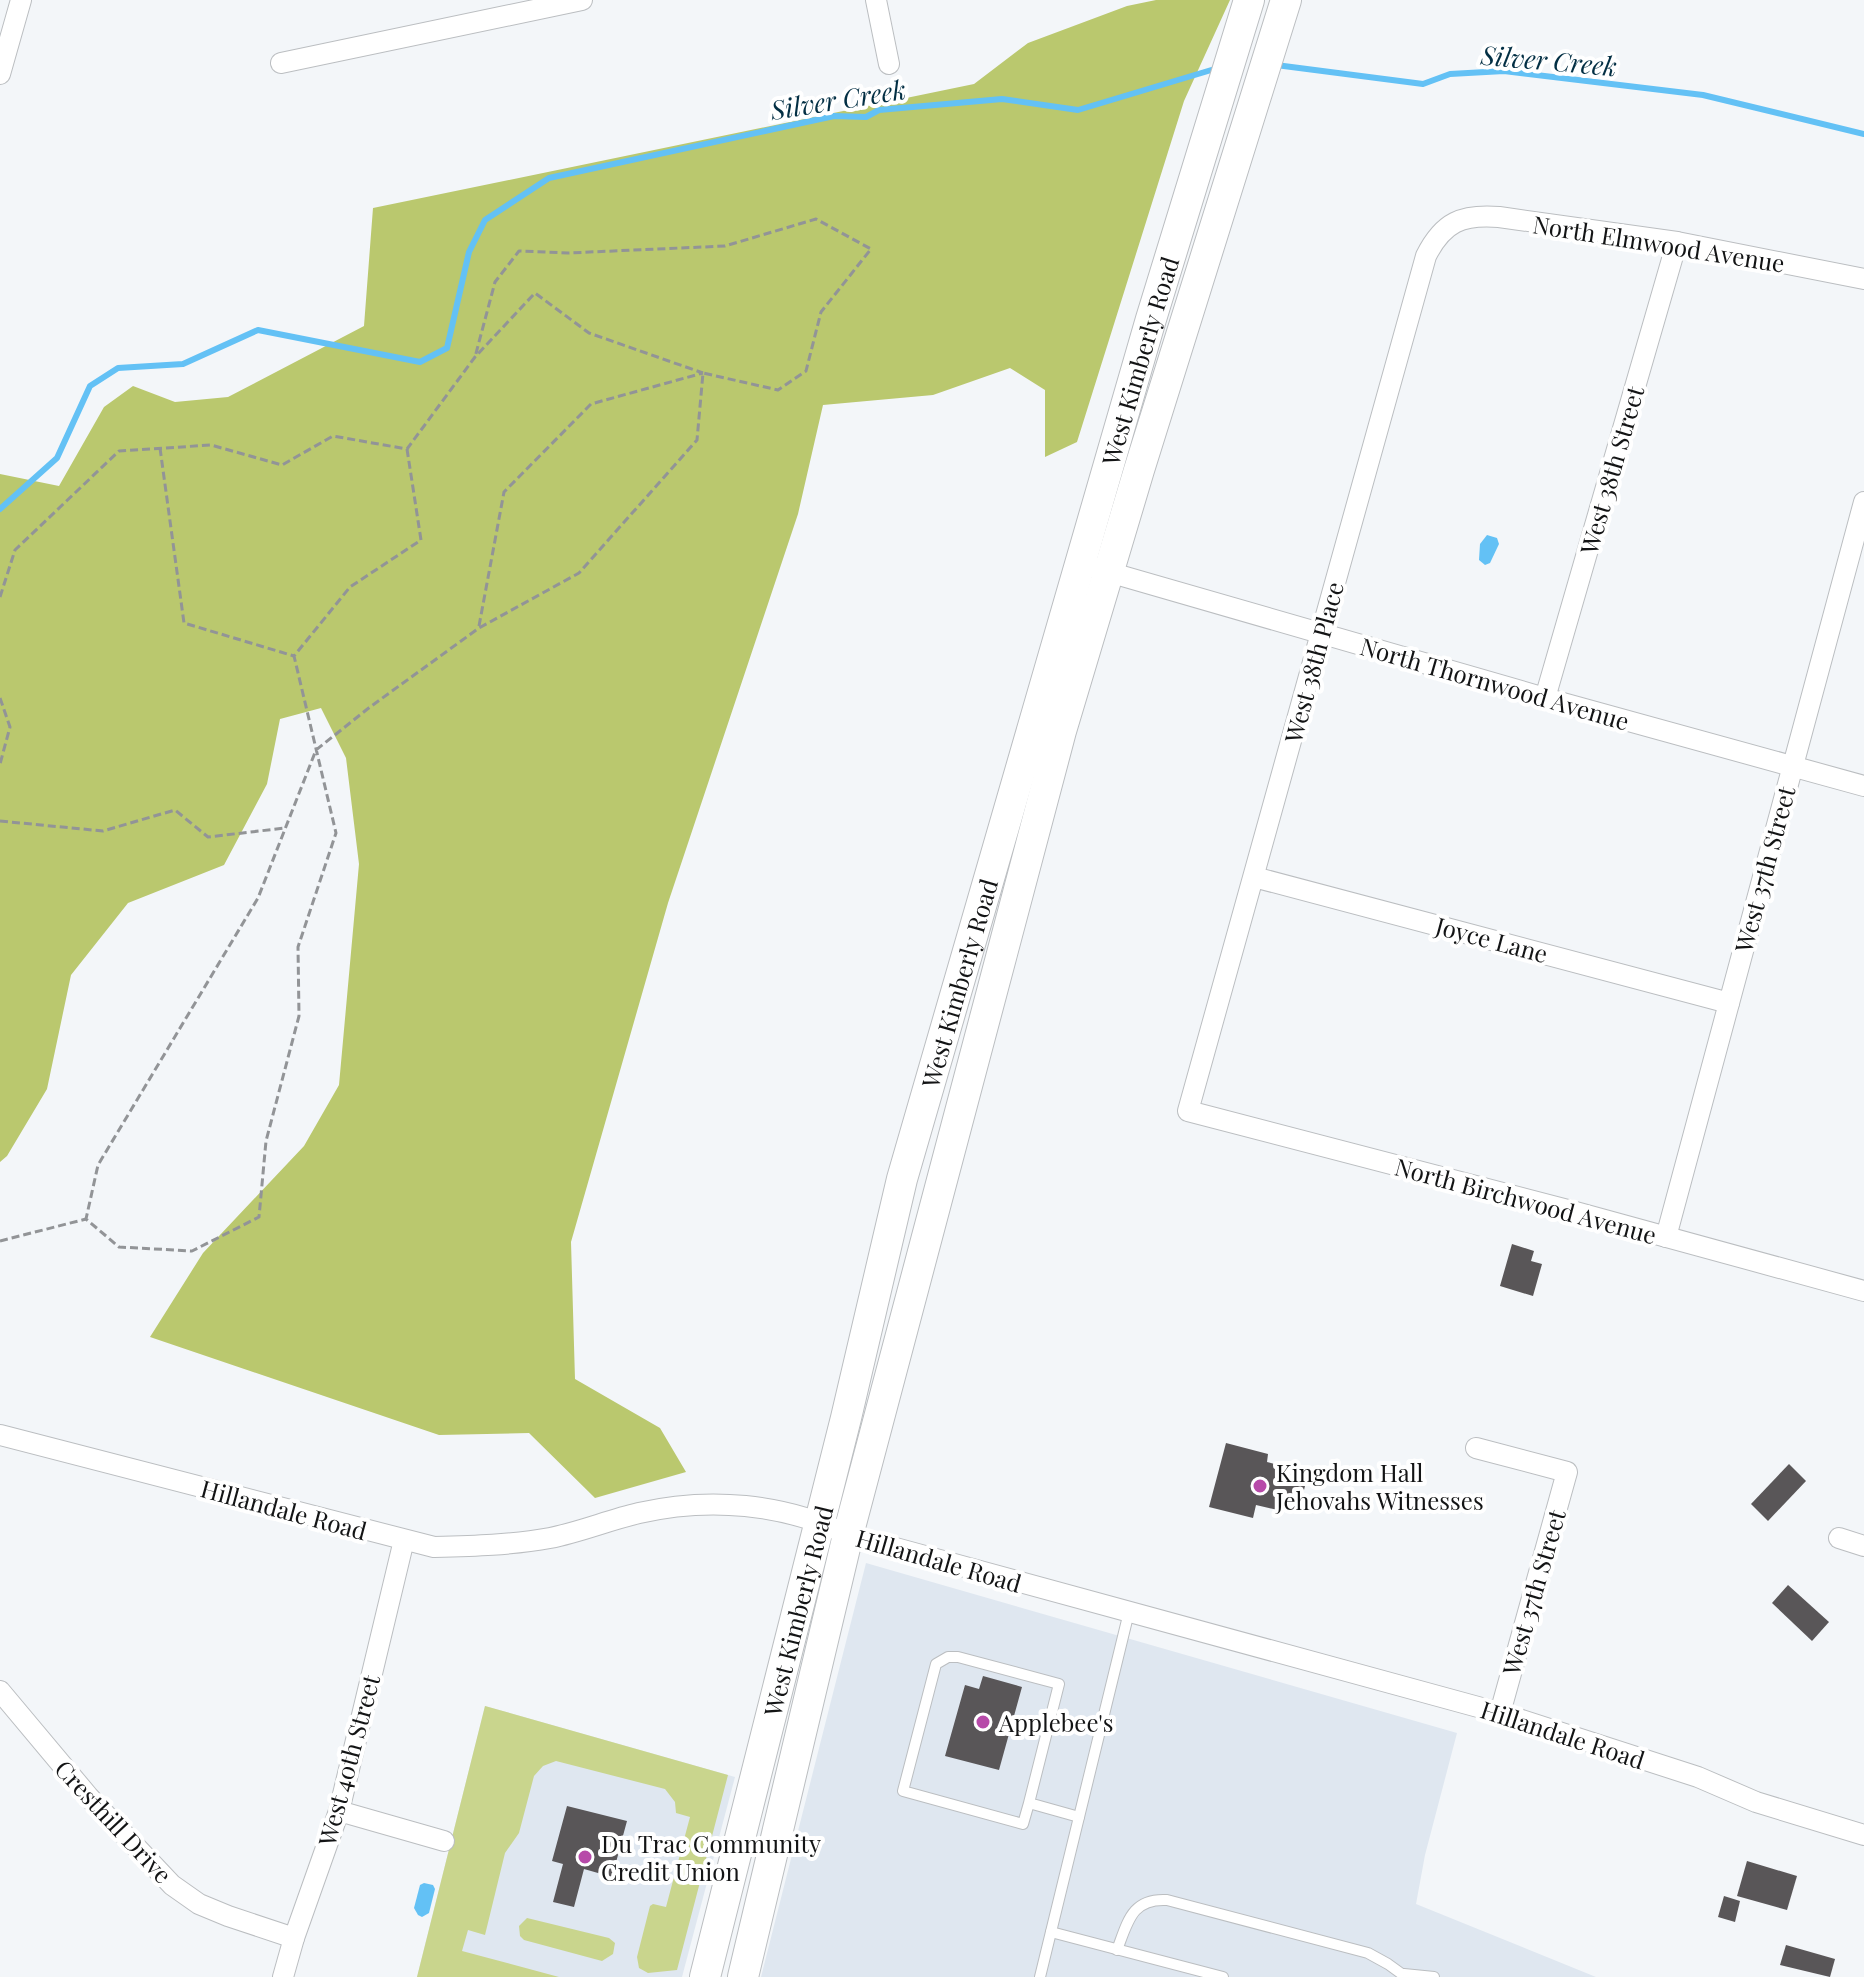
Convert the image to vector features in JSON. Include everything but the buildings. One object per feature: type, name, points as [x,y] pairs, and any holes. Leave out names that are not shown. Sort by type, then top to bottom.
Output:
[{"type":"main road","name":"West Kimberly Road","points":[[743,1977],[848,1535],[1061,731],[1095,568],[1219,99],[1249,0]]},
{"type":"main road","name":"West Kimberly Road","points":[[705,1977],[902,1179],[1095,568],[1252,110],[1285,4]]},
{"type":"street","points":[[0,74],[21,0]]},
{"type":"street","points":[[281,63],[582,0]]},
{"type":"street","points":[[876,0],[889,64]]},
{"type":"street","name":"North Elmwood Avenue","points":[[1454,223],[1475,215],[1677,242],[1864,279]]},
{"type":"street","name":"West 38th Place","points":[[1188,1111],[1426,256],[1437,235],[1454,223]]},
{"type":"street","name":"West 38th Street","points":[[1545,698],[1677,242]]},
{"type":"street","name":"West 37th Street","points":[[1666,1237],[1864,502]]},
{"type":"street","name":"North Thornwood Avenue","points":[[1095,568],[1864,786]]},
{"type":"street","name":"Joyce Lane","points":[[1254,877],[1729,1003]]},
{"type":"street","name":"North Birchwood Avenue","points":[[1188,1111],[1864,1291]]},
{"type":"street","name":"Hillandale Road","points":[[0,1435],[434,1547],[484,1546],[538,1539],[687,1504],[753,1506],[820,1521],[848,1535],[1500,1713],[1698,1777],[1756,1802],[1864,1835]]},
{"type":"street","name":"West 37th Street","points":[[1476,1448],[1567,1472],[1500,1713]]},
{"type":"street","points":[[1839,1538],[1864,1546]]},
{"type":"street","name":"West 40th Street","points":[[283,1977],[339,1811],[404,1540]]},
{"type":"street","name":"Cresthill Drive","points":[[0,1691],[7,1715],[172,1885],[199,1904],[294,1938]]},
{"type":"street","points":[[339,1811],[444,1841]]},
{"type":"lane","points":[[1040,1977],[1129,1612]]},
{"type":"lane","points":[[958,1657],[1059,1684],[1029,1803],[1023,1824],[903,1791],[936,1664],[942,1660],[958,1657]]},
{"type":"lane","points":[[1029,1803],[1079,1817]]},
{"type":"lane","points":[[1117,1950],[1137,1907],[1151,1899],[1167,1900],[1368,1953],[1405,1976],[1434,1977]]},
{"type":"lane","points":[[1051,1932],[1223,1977]]},
{"type":"path","points":[[294,656],[350,587],[421,540],[407,449],[475,357],[535,293],[589,333],[703,373],[778,390],[806,371],[821,312],[871,249],[816,219],[725,246],[568,253],[519,251],[495,282],[475,357]]},
{"type":"path","points":[[86,1219],[98,1165],[258,898],[316,750],[479,628],[579,573],[697,440],[703,373]]},
{"type":"path","points":[[479,628],[504,492],[591,404],[703,373]]},
{"type":"path","points":[[0,597],[15,550],[119,451],[211,445],[282,465],[333,436],[407,449]]},
{"type":"path","points":[[160,448],[184,623],[294,656]]},
{"type":"path","points":[[86,1219],[119,1247],[192,1251],[259,1217],[266,1141],[299,1016],[298,947],[336,833],[294,656]]},
{"type":"path","points":[[0,698],[10,727],[0,764]]},
{"type":"path","points":[[0,821],[103,831],[175,810],[208,837],[285,828]]},
{"type":"path","points":[[0,1241],[86,1219]]},
{"type":"shaded area","points":[[866,1563],[1457,1733],[1425,1855],[1416,1904],[1596,1977],[761,1977]]},
{"type":"shaded area","points":[[485,1706],[735,1777],[682,1977],[417,1977]]},
{"type":"green space","points":[[1156,0],[1230,0],[1184,101],[1077,442],[1045,457],[1045,390],[1010,368],[933,395],[823,405],[798,514],[668,903],[571,1242],[575,1379],[660,1428],[686,1472],[595,1498],[529,1433],[439,1435],[150,1337],[203,1253],[304,1146],[339,1085],[359,864],[346,758],[321,708],[280,719],[267,784],[224,865],[128,903],[71,975],[47,1089],[7,1156],[0,1162],[0,474],[59,486],[104,407],[133,386],[175,402],[228,397],[364,326],[373,208],[974,84],[1028,43],[1127,6]]},
{"type":"green space","points":[[485,1706],[728,1775],[677,1970],[648,1973],[639,1968],[637,1957],[650,1906],[666,1907],[690,1817],[676,1813],[675,1802],[665,1789],[556,1761],[543,1766],[534,1776],[519,1833],[505,1853],[485,1935],[468,1930],[462,1951],[559,1977],[417,1977]]},
{"type":"green space","points":[[527,1918],[609,1938],[615,1943],[613,1954],[602,1961],[524,1940],[520,1936],[519,1926]]},
{"type":"water","points":[[1487,535],[1497,538],[1499,544],[1490,563],[1485,565],[1479,560],[1480,544]]},
{"type":"water","points":[[420,1885],[433,1885],[435,1889],[429,1913],[422,1917],[414,1908]]},
{"type":"waterway","name":"Silver Creek","points":[[1276,65],[1423,84],[1450,74],[1504,71],[1703,95],[1864,134]]},
{"type":"waterway","name":"Silver Creek","points":[[0,509],[57,458],[90,386],[118,368],[183,364],[258,330],[420,362],[447,348],[469,252],[485,220],[549,178],[834,116],[866,117],[879,110],[1002,99],[1078,110],[1218,68]]},
{"type":"place","name":"Kingdom Hall Jehovahs Witnesses","points":[[1260,1486]]},
{"type":"place","name":"Applebee's","points":[[983,1722]]},
{"type":"place","name":"Du Trac Community Credit Union","points":[[585,1857]]}]
